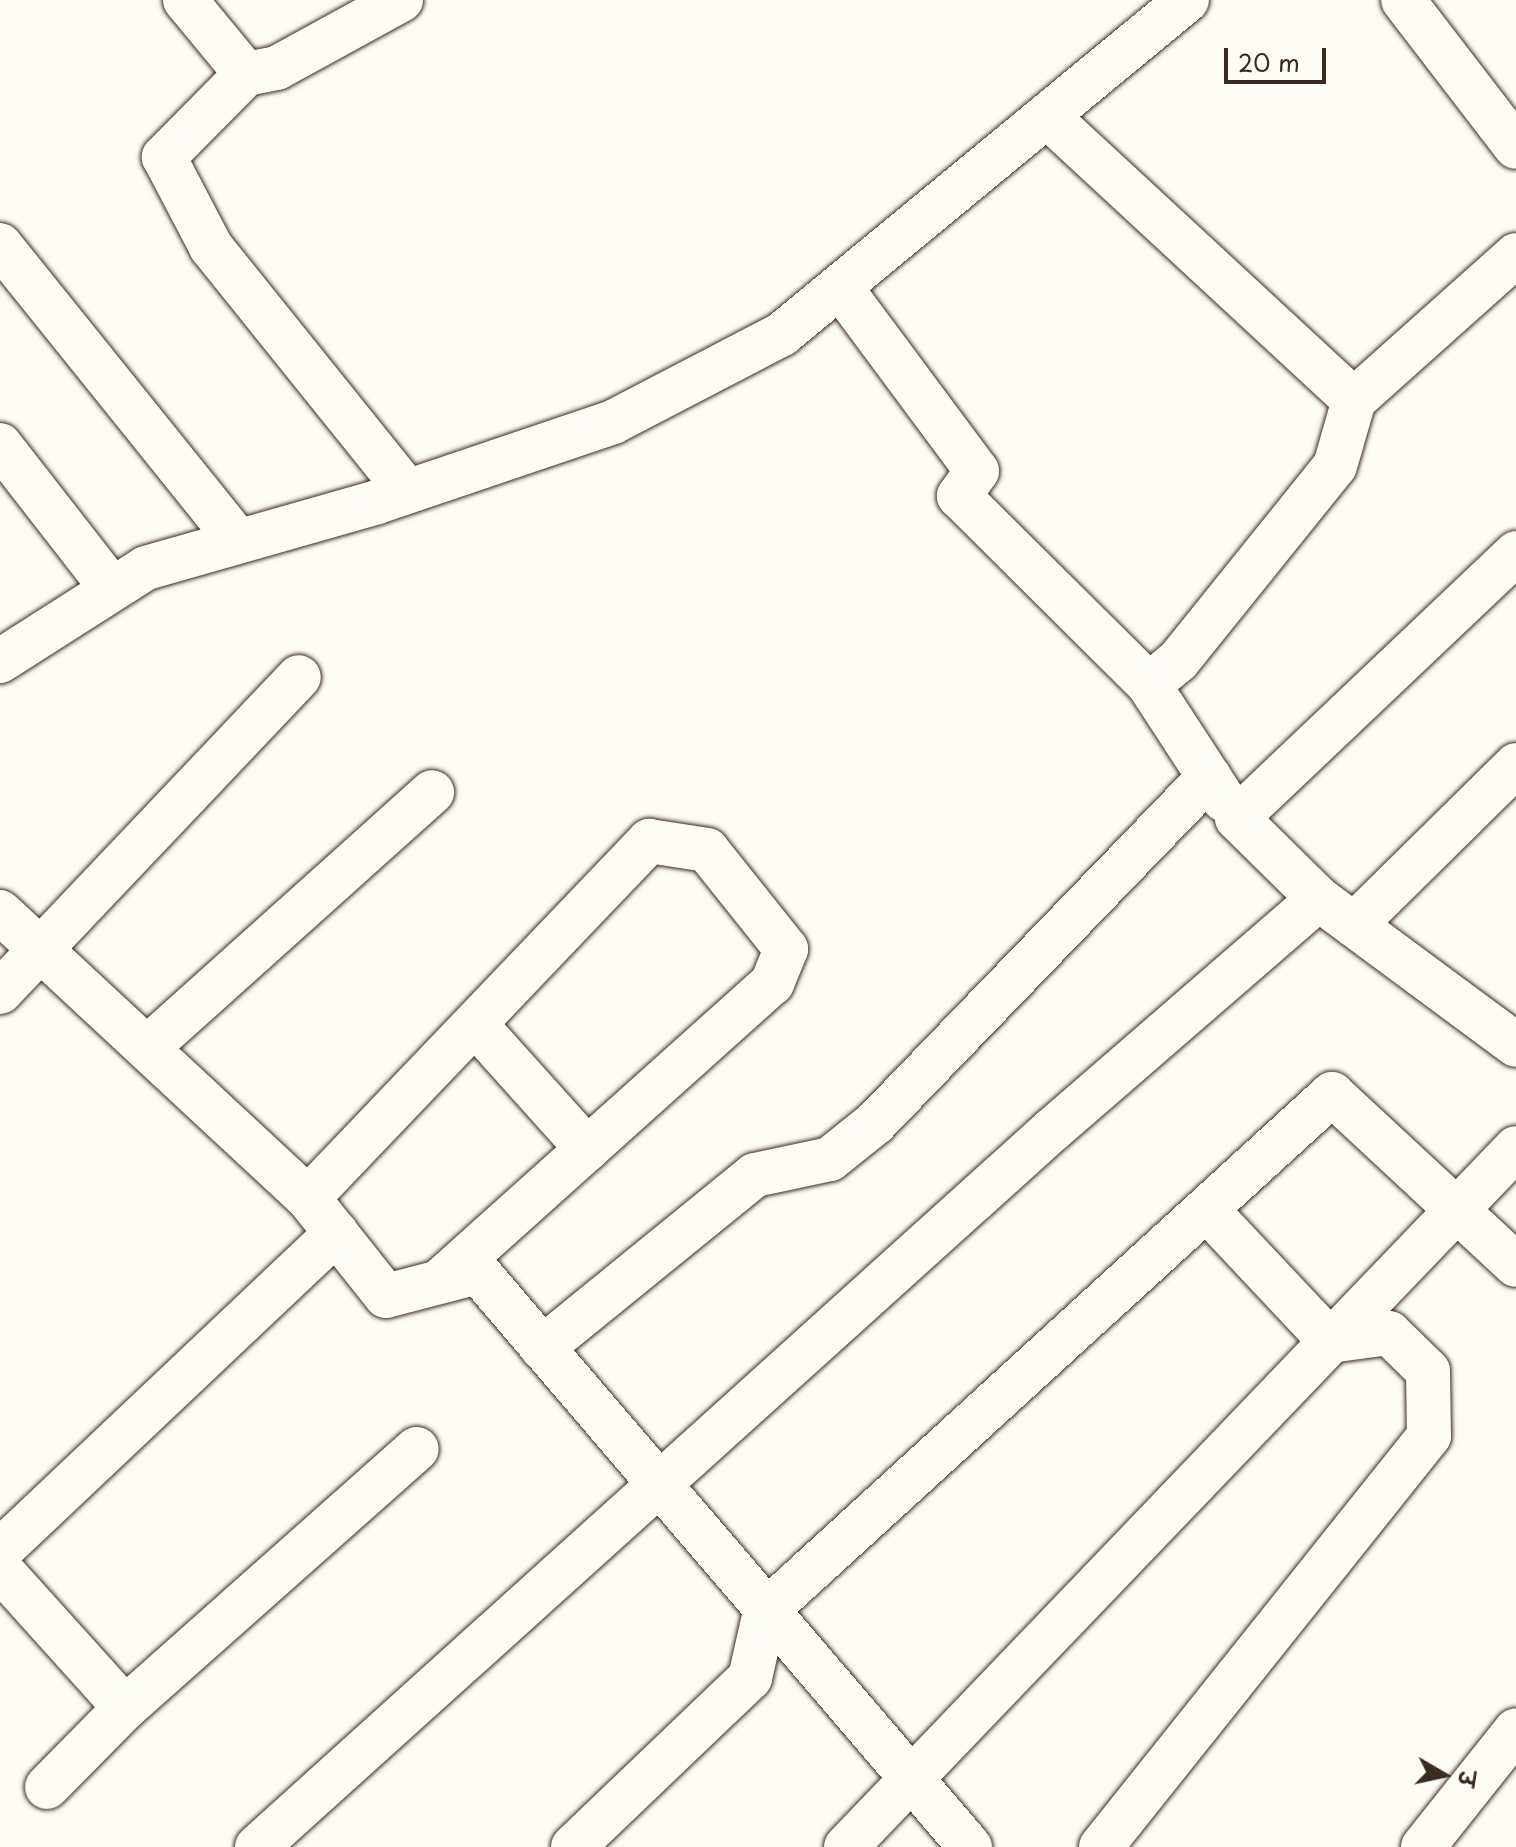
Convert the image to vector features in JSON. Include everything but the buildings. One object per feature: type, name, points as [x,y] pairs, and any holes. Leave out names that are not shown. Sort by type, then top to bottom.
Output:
[{"type":"street","points":[[185,0],[246,74]]},
{"type":"street","points":[[401,0],[277,68],[246,74],[164,157],[211,247],[407,491]]},
{"type":"street","points":[[0,661],[146,568],[407,491],[613,422],[782,334],[1187,0]]},
{"type":"street","points":[[1417,5],[1516,147]]},
{"type":"street","points":[[1047,116],[1354,400]]},
{"type":"street","points":[[0,245],[238,541]]},
{"type":"street","points":[[1149,685],[1178,661],[1335,466],[1354,400],[1516,255]]},
{"type":"street","points":[[841,288],[977,471],[959,496],[1149,685],[1237,818],[1319,899],[1516,1045]]},
{"type":"street","points":[[0,445],[112,589]]},
{"type":"street","points":[[1237,818],[1516,553]]},
{"type":"street","points":[[0,992],[299,677]]},
{"type":"street","points":[[1354,925],[1516,765]]},
{"type":"street","points":[[542,1348],[755,1175],[830,1159],[875,1123],[1209,777]]},
{"type":"street","points":[[147,1048],[432,792]]},
{"type":"street","points":[[308,1198],[649,841],[707,850],[786,949],[772,983],[438,1282]]},
{"type":"street","points":[[257,1847],[1319,899]]},
{"type":"street","points":[[0,912],[308,1198],[386,1296],[478,1272],[765,1612],[970,1847]]},
{"type":"street","points":[[475,1024],[587,1149]]},
{"type":"street","points":[[573,1847],[750,1678],[765,1612],[1209,1212],[1332,1094],[1459,1207],[1516,1265]]},
{"type":"street","points":[[846,1847],[1516,1148]]},
{"type":"street","points":[[1209,1212],[1330,1341]]},
{"type":"street","points":[[0,1551],[336,1233]]},
{"type":"street","points":[[1101,1847],[1429,1436],[1428,1371],[1389,1333],[1330,1341]]},
{"type":"street","points":[[47,1787],[125,1708],[417,1449]]},
{"type":"street","points":[[0,1569],[125,1708]]},
{"type":"street","points":[[1423,1847],[1514,1737]]}]
